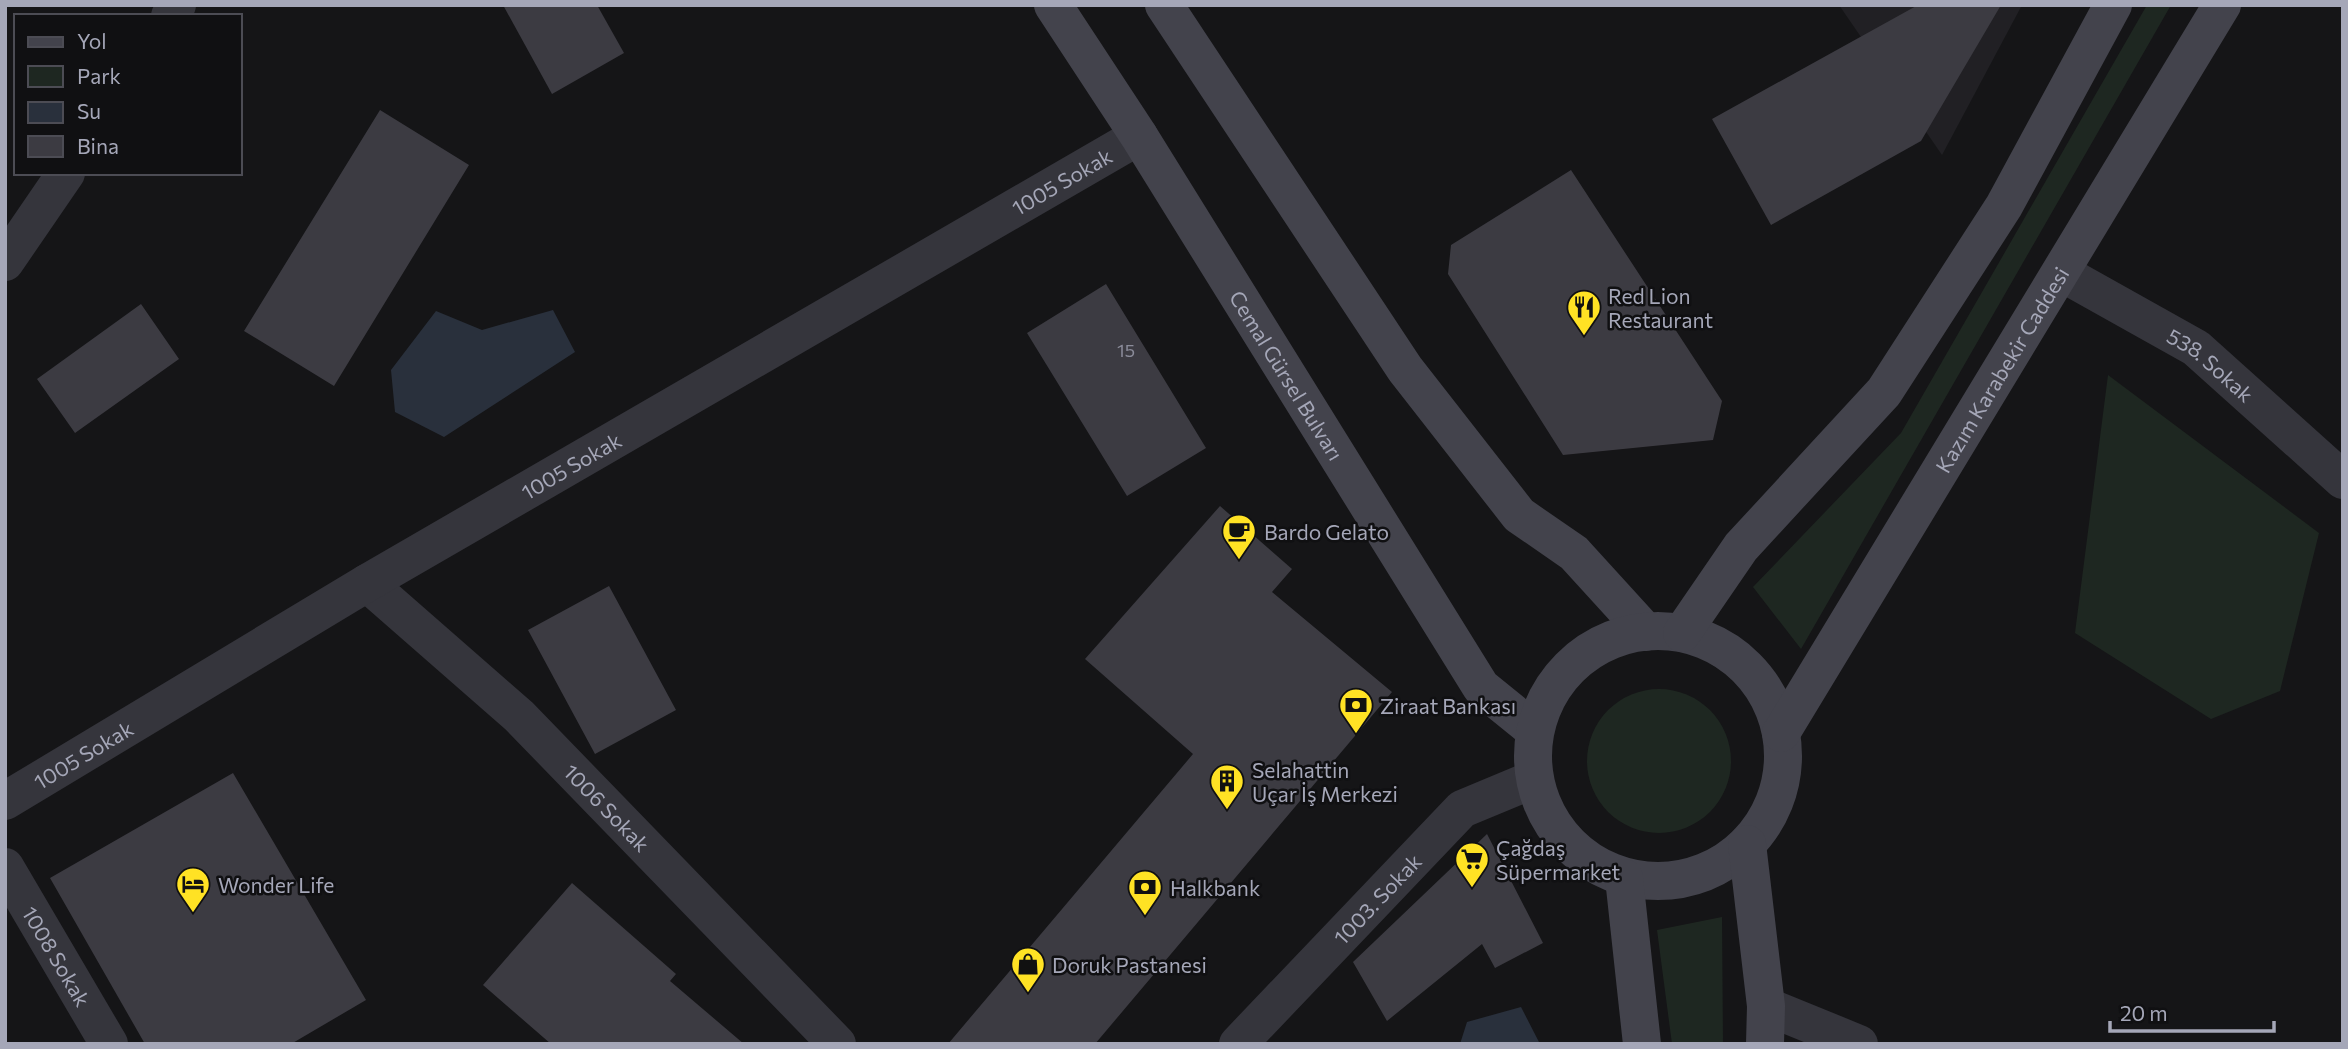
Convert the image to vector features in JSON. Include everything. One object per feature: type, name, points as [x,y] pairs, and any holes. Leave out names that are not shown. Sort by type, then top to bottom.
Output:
[{"type":"main road","name":"Cemal Gürsel Bulvarı","points":[[1053,5],[1139,136],[1481,687],[1534,730]]},
{"type":"main road","points":[[1164,5],[1413,379],[1519,515],[1574,553],[1664,633]]},
{"type":"main road","points":[[1664,633],[1884,392],[2004,206],[2113,5]]},
{"type":"main road","name":"Kazım Karabekir Caddesi","points":[[1781,733],[2222,5]]},
{"type":"main road","points":[[1664,633],[1709,642],[1732,656],[1751,673],[1767,695],[1781,733],[1782,763],[1777,795],[1769,814],[1747,844],[1727,860],[1695,876],[1654,882],[1624,878],[1590,862],[1562,839],[1546,815],[1534,779],[1534,730],[1543,704],[1560,678],[1582,656],[1605,643],[1664,633]]},
{"type":"main road","points":[[1747,844],[1766,1006],[1765,1044]]},
{"type":"main road","points":[[1624,878],[1642,1044]]},
{"type":"street","name":"1005 Sokak","points":[[5,800],[367,583],[1139,136]]},
{"type":"street","points":[[5,262],[65,175]]},
{"type":"street","name":"538. Sokak","points":[[2062,273],[2196,348],[2343,480]]},
{"type":"street","name":"1006 Sokak","points":[[367,583],[519,716],[837,1044]]},
{"type":"street","name":"1003. Sokak","points":[[1238,1044],[1462,808],[1534,779]]},
{"type":"street","name":"1008 Sokak","points":[[5,867],[109,1044]]},
{"type":"street","points":[[1766,1006],[1859,1044]]},
{"type":"shaded area","points":[[1839,5],[2022,5],[1942,155]]},
{"type":"green space","points":[[2147,5],[2171,5],[1801,649],[1753,587],[1901,433]]},
{"type":"green space","points":[[2108,375],[2319,533],[2280,691],[2211,719],[2075,633]]},
{"type":"green space","points":[[1659,689],[1686,695],[1710,710],[1725,734],[1731,761],[1725,788],[1710,812],[1686,827],[1659,833],[1632,827],[1608,812],[1593,788],[1587,761],[1593,734],[1608,710],[1632,695]]},
{"type":"green space","points":[[1722,917],[1723,1044],[1672,1044],[1657,930]]},
{"type":"water","points":[[553,310],[575,352],[444,437],[395,412],[391,370],[436,311],[482,330]]},
{"type":"water","points":[[1521,1007],[1540,1044],[1460,1044],[1467,1022]]},
{"type":"building","points":[[503,5],[597,5],[624,53],[552,94]]},
{"type":"building","points":[[1918,5],[2001,5],[1921,141],[1771,225],[1712,119]]},
{"type":"building","points":[[380,110],[469,165],[334,386],[244,331]]},
{"type":"building","name":"Red Lion Restaurant","points":[[1571,170],[1722,401],[1713,440],[1563,455],[1448,274],[1451,245]]},
{"type":"building","points":[[1106,284],[1206,448],[1127,496],[1027,333]]},
{"type":"building","points":[[141,304],[179,359],[75,433],[37,379]]},
{"type":"building","points":[[1220,506],[1292,569],[1272,592],[1392,692],[1095,1044],[948,1044],[1193,754],[1085,659]]},
{"type":"building","points":[[609,586],[676,710],[595,754],[528,630]]},
{"type":"building","name":"Wonder Life","points":[[233,773],[366,1000],[291,1044],[145,1044],[50,878]]},
{"type":"building","name":"Çağdaş Süpermarket","points":[[1487,834],[1543,943],[1495,968],[1482,944],[1387,1021],[1353,962]]},
{"type":"building","points":[[572,883],[676,974],[670,981],[744,1044],[551,1044],[483,985]]},
{"type":"place","name":"Red Lion Restaurant","points":[[1584,337]]},
{"type":"place","name":"Bardo Gelato","points":[[1239,561]]},
{"type":"place","name":"Ziraat Bankası","points":[[1356,735]]},
{"type":"place","name":"Selahattin Uçar İş Merkezi","points":[[1227,811]]},
{"type":"place","name":"Çağdaş Süpermarket","points":[[1472,889]]},
{"type":"place","name":"Wonder Life","points":[[193,914]]},
{"type":"place","name":"Halkbank","points":[[1145,917]]},
{"type":"place","name":"Doruk Pastanesi","points":[[1028,994]]}]
